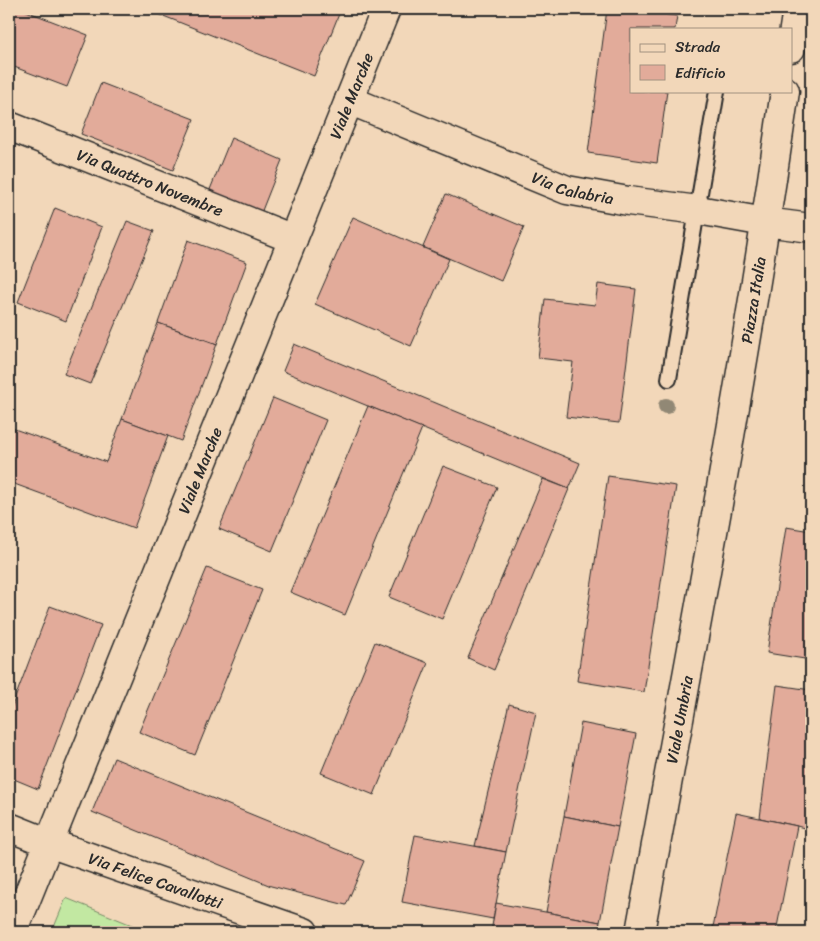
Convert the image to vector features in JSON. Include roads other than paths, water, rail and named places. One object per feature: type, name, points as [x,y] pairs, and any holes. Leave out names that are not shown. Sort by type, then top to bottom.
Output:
[{"type":"street","name":"Viale Marche","points":[[12,932],[386,9]]},
{"type":"street","name":"Piazza Italia","points":[[718,507],[759,264],[785,92]]},
{"type":"street","name":"Via Calabria","points":[[349,100],[566,190],[811,228]]},
{"type":"street","name":"Via Quattro Novembre","points":[[9,126],[293,239]]},
{"type":"street","name":"Viale Umbria","points":[[640,932],[718,507]]},
{"type":"street","name":"Via Felice Cavallotti","points":[[9,827],[304,932]]},
{"type":"lane","points":[[668,379],[717,92]]}]
